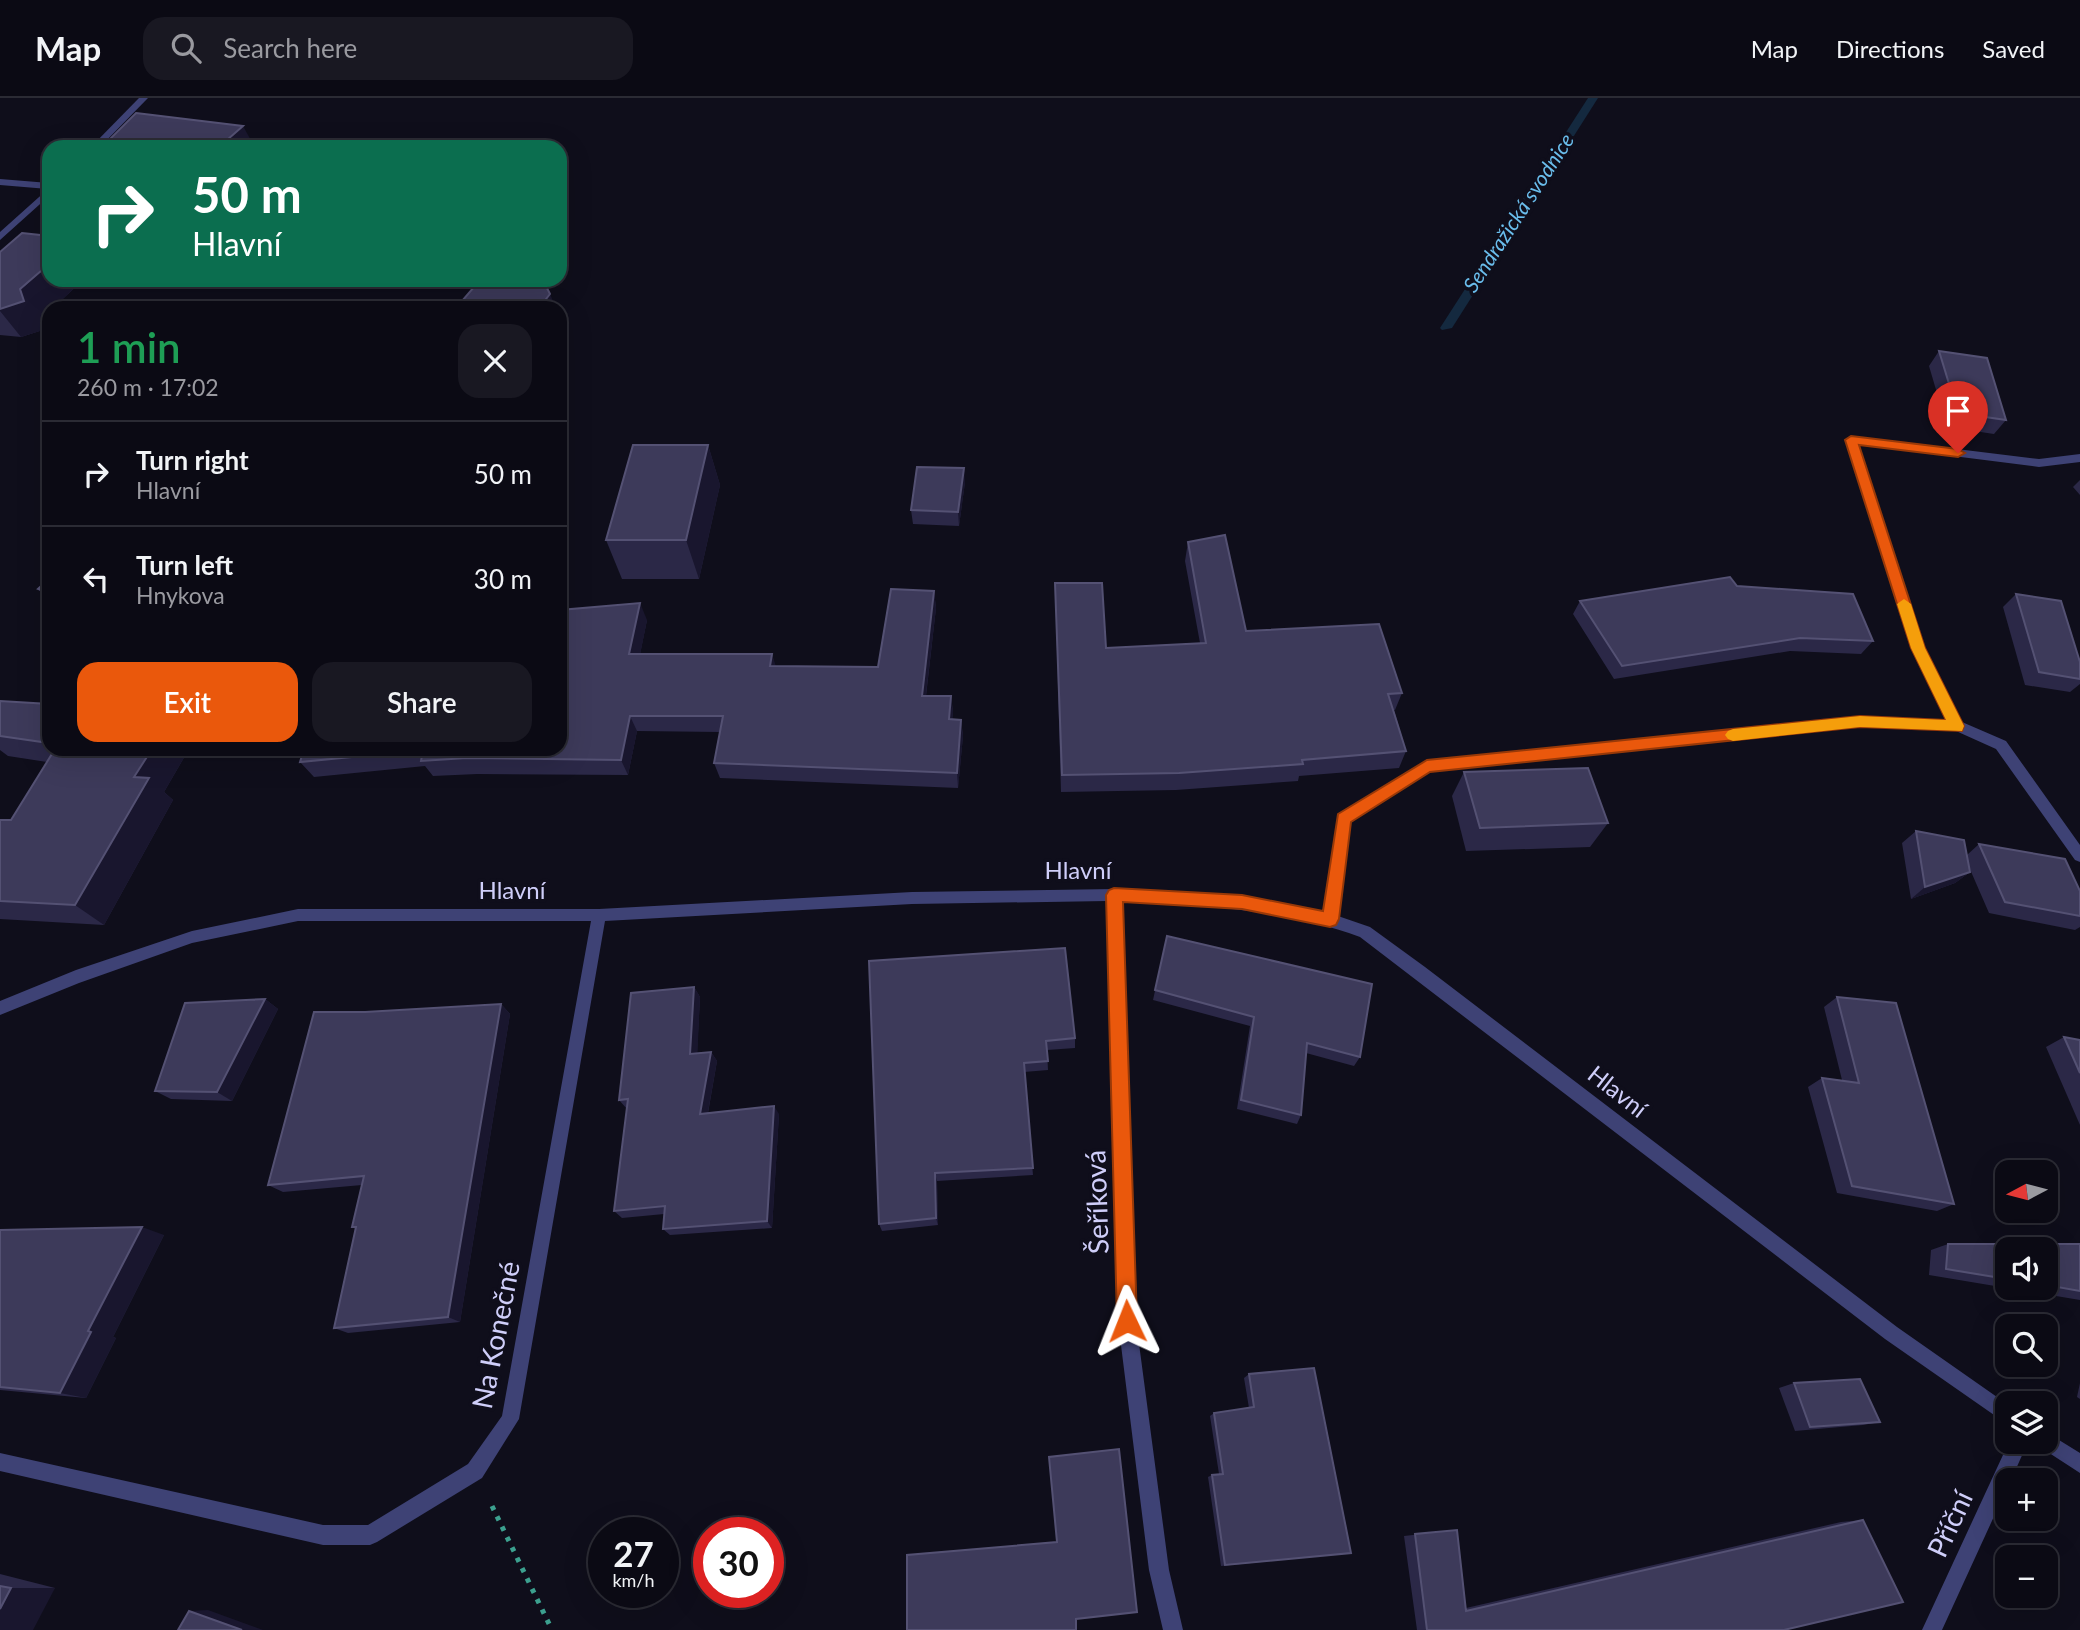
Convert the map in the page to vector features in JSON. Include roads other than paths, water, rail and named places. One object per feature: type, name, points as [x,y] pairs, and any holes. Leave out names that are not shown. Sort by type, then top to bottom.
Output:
[{"type":"street","points":[[102,140],[144,98]]},
{"type":"street","points":[[0,182],[42,187]]},
{"type":"street","points":[[0,237],[42,195]]},
{"type":"street","points":[[1957,726],[1918,648],[1851,440],[2039,463],[2080,458]]},
{"type":"street","points":[[1330,919],[1344,819],[1427,766],[1860,722],[1957,726],[2001,745],[2080,856]]},
{"type":"street","name":"Hlavní","points":[[0,1008],[76,977],[192,937],[298,915],[599,915],[912,898],[1114,895],[1242,902],[1330,919],[1364,932],[1420,972],[1891,1333],[1995,1407]]},
{"type":"street","name":"Šeříková","points":[[1114,895],[1127,1321],[1159,1570],[1173,1630]]},
{"type":"street","name":"Na Konečné","points":[[0,1462],[323,1535],[370,1535],[475,1471],[510,1419],[599,915]]},
{"type":"street","points":[[2058,1449],[2080,1464]]},
{"type":"street","name":"Příční","points":[[1933,1630],[2014,1454]]},
{"type":"waterway","name":"Sendražická svodnice","points":[[1446,328],[1593,98]]}]
